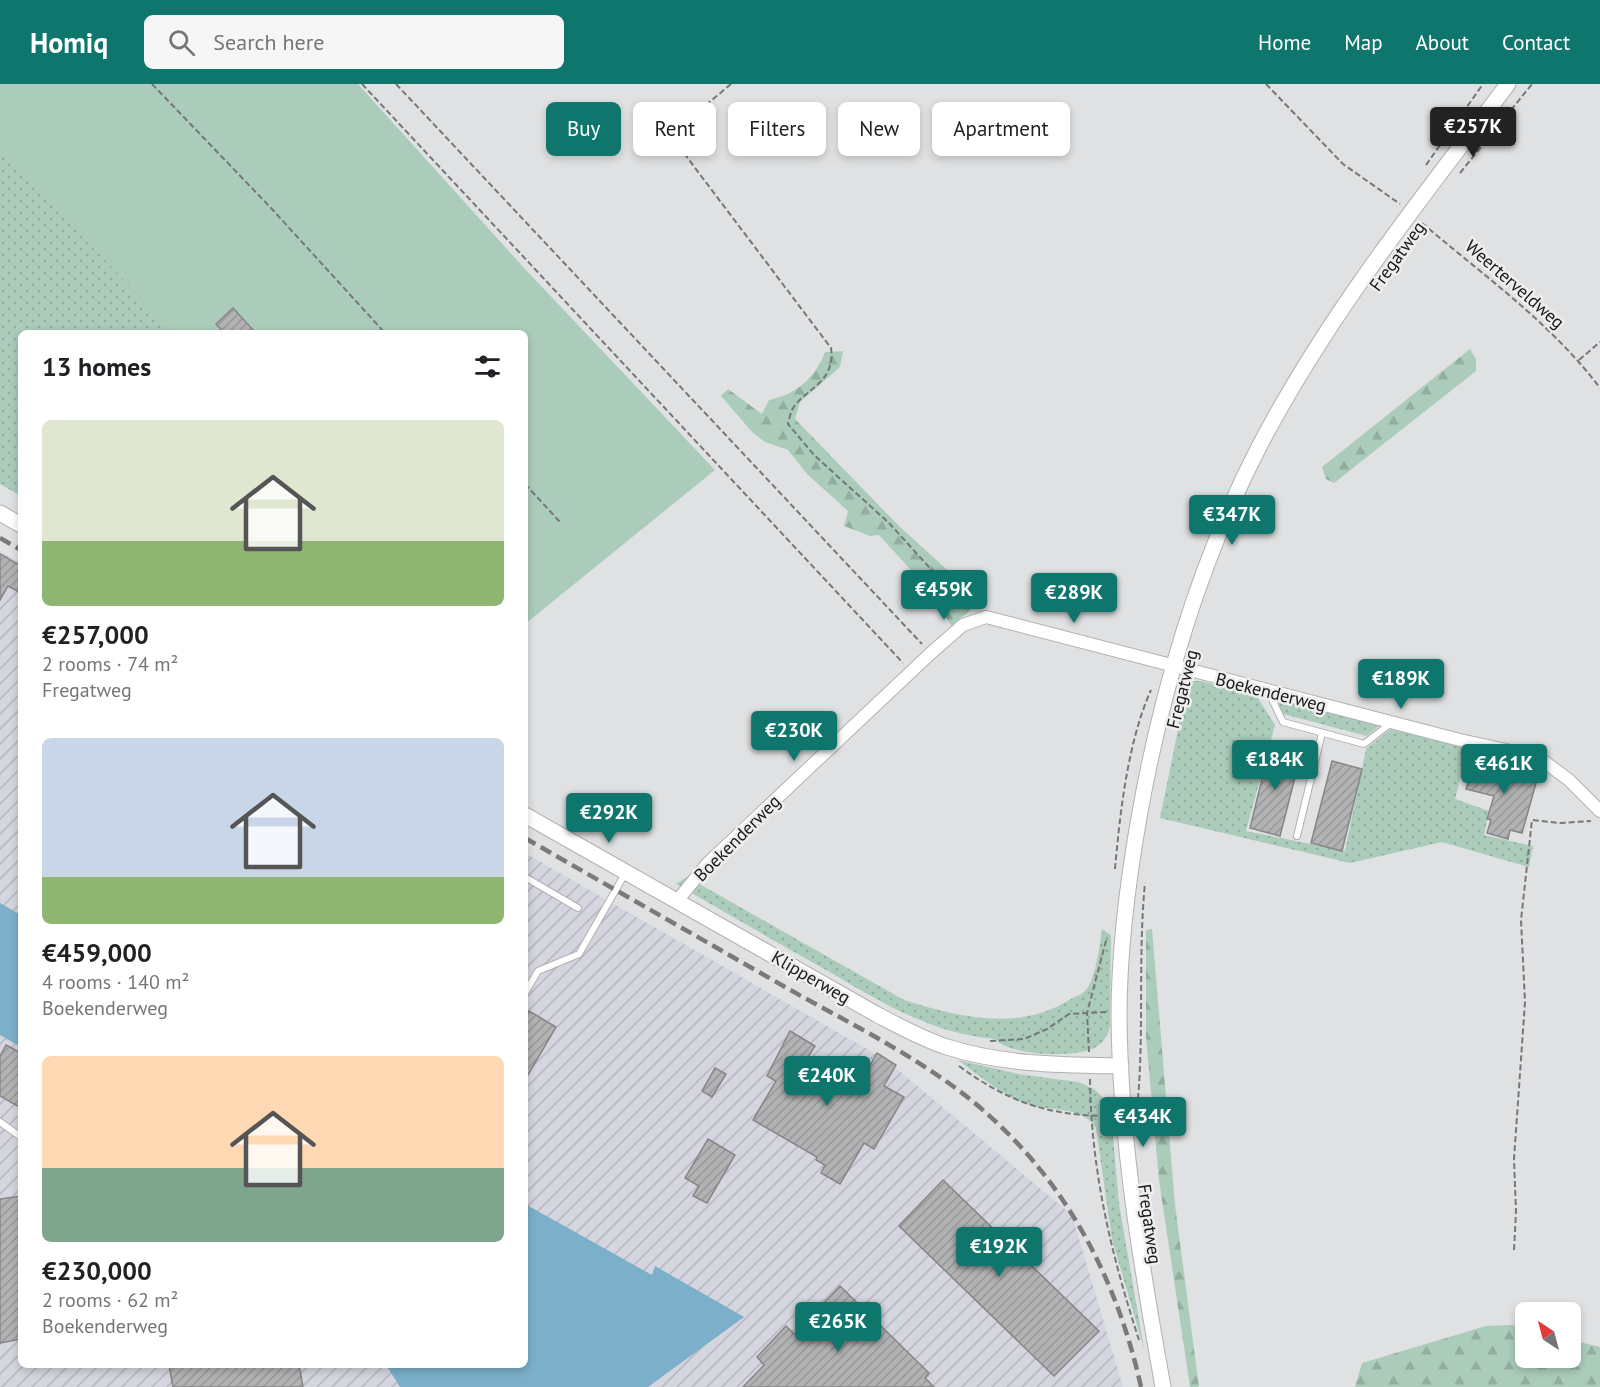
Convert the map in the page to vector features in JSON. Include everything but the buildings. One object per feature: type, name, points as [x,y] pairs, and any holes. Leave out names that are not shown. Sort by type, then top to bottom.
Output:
[{"type":"street","name":"Fregatweg","points":[[1163,1387],[1136,1232],[1123,1117],[1119,1012],[1125,909],[1153,739],[1172,666],[1216,543],[1261,444],[1325,335],[1416,217],[1508,84]]},
{"type":"street","points":[[0,513],[18,523]]},
{"type":"street","name":"Boekenderweg","points":[[677,901],[708,863],[930,653],[963,625],[986,617],[1391,723],[1538,757],[1569,780],[1600,811]]},
{"type":"street","name":"Klipperweg","points":[[528,817],[876,1014],[945,1047],[992,1058],[1054,1066],[1120,1066]]},
{"type":"lane","points":[[1268,691],[1283,722],[1364,744],[1391,723]]},
{"type":"lane","points":[[1298,836],[1322,733]]},
{"type":"lane","points":[[528,988],[538,971],[579,954],[626,872]]},
{"type":"lane","points":[[528,880],[578,908]]},
{"type":"lane","points":[[0,1122],[18,1135]]},
{"type":"path","points":[[152,84],[271,208],[382,330]]},
{"type":"path","points":[[362,84],[911,672]]},
{"type":"path","points":[[396,84],[930,653]]},
{"type":"path","points":[[731,84],[675,131],[674,140],[831,348],[832,357],[822,380],[792,409],[788,424],[814,455],[889,523],[967,608],[975,620]]},
{"type":"path","name":"Weerterveldweg","points":[[1266,84],[1343,164],[1416,217],[1579,360],[1600,388]]},
{"type":"path","points":[[1425,167],[1483,84]]},
{"type":"path","points":[[1457,177],[1532,84]]},
{"type":"path","name":"Fregatweg","points":[[1414,231],[1416,217]]},
{"type":"path","points":[[1579,360],[1600,342]]},
{"type":"path","points":[[528,487],[560,522]]},
{"type":"path","name":"Fregatweg","points":[[1114,878],[1139,715],[1153,686]]},
{"type":"path","points":[[1514,1250],[1516,1212],[1514,1160],[1525,1002],[1521,920],[1532,820],[1560,823],[1600,819]]},
{"type":"path","points":[[1138,1106],[1142,1049],[1141,925],[1145,882]]},
{"type":"path","points":[[1107,933],[1088,1013],[1091,1116],[1098,1184],[1107,1236],[1141,1347]]},
{"type":"path","points":[[983,1041],[1024,1039],[1047,1029],[1069,1014],[1088,1013]]},
{"type":"path","points":[[945,1047],[960,1067],[1013,1099],[1039,1109],[1091,1116],[1123,1117]]},
{"type":"shaded area","points":[[0,551],[18,562],[18,1368],[528,1368],[528,855],[886,1060],[1072,1215],[1123,1387],[0,1387]]},
{"type":"green space","points":[[0,84],[358,84],[525,269],[715,470],[528,622],[528,330],[171,330],[0,150]]},
{"type":"green space","points":[[0,133],[187,330],[18,330],[18,494],[0,484]]},
{"type":"green space","points":[[1470,349],[1476,359],[1476,371],[1334,483],[1326,479],[1322,467]]},
{"type":"green space","points":[[843,351],[840,367],[800,402],[795,419],[899,526],[976,596],[970,611],[951,626],[930,591],[879,535],[870,536],[844,526],[848,511],[807,474],[788,450],[765,442],[753,433],[721,396],[728,389],[762,414],[769,400],[788,394],[804,384],[816,370],[825,352]]},
{"type":"green space","points":[[1188,681],[1201,681],[1256,695],[1275,725],[1246,831],[1345,851],[1366,749],[1391,729],[1468,749],[1455,799],[1489,811],[1484,835],[1533,846],[1529,867],[1442,842],[1350,863],[1160,818]]},
{"type":"green space","points":[[1276,698],[1380,725],[1367,736],[1283,714]]},
{"type":"green space","points":[[687,877],[904,1000],[966,1016],[1009,1019],[1030,1016],[1050,1010],[1082,994],[1089,986],[1095,971],[1102,929],[1111,935],[1108,1033],[1100,1044],[1085,1051],[1043,1054],[1014,1049],[995,1039],[971,1036],[925,1022],[861,990],[676,884]]},
{"type":"green space","points":[[1152,929],[1175,1205],[1199,1387],[1190,1387],[1159,1180],[1146,1037],[1146,930]]},
{"type":"green space","points":[[958,1060],[1018,1074],[1078,1082],[1094,1089],[1110,1104],[1119,1204],[1144,1349],[1112,1239],[1096,1128],[1084,1116],[1076,1113],[1023,1103],[994,1086]]},
{"type":"green space","points":[[1486,1326],[1515,1326],[1515,1368],[1581,1368],[1581,1342],[1600,1347],[1600,1387],[1355,1387],[1362,1363]]},
{"type":"water","points":[[0,903],[18,913],[18,1045],[0,1035]]},
{"type":"water","points":[[528,1206],[652,1275],[655,1266],[744,1317],[648,1387],[400,1387],[388,1368],[528,1368]]},
{"type":"railway","points":[[0,538],[18,548]]},
{"type":"railway","points":[[528,840],[880,1040],[927,1068],[971,1100],[1032,1160],[1081,1229],[1117,1305],[1141,1387]]}]
